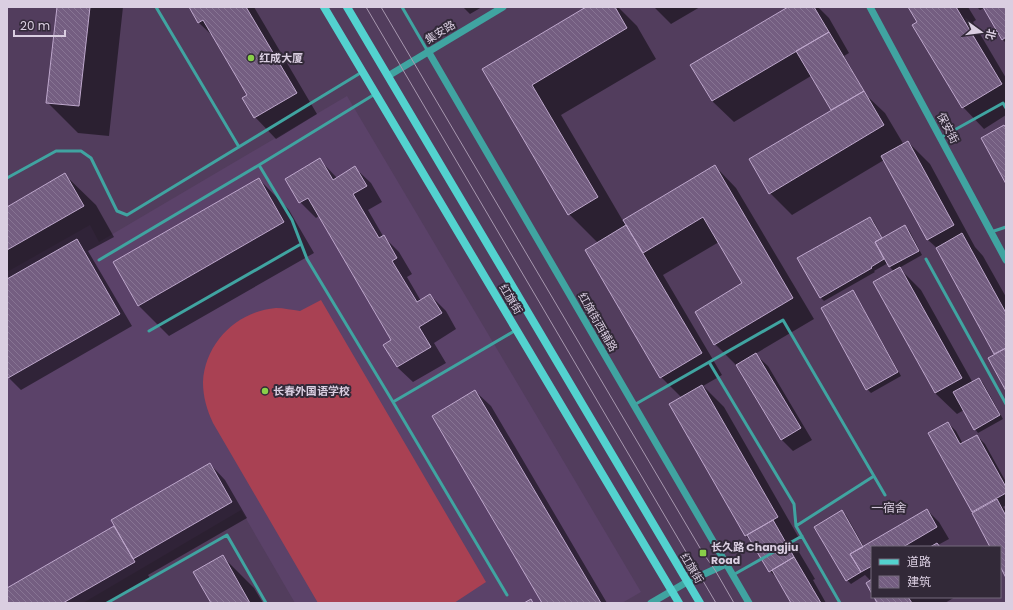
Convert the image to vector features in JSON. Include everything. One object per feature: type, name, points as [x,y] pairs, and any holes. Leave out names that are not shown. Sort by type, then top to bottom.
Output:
[{"type":"main road","name":"红旗街","points":[[324,7],[679,603]]},
{"type":"main road","name":"红旗街","points":[[347,7],[700,603]]},
{"type":"street","name":"集安路","points":[[388,76],[503,7]]},
{"type":"street","name":"保安街","points":[[870,7],[1006,260]]},
{"type":"street","name":"红旗街西辅路","points":[[428,51],[749,603]]},
{"type":"street","points":[[651,603],[687,582],[726,564]]},
{"type":"lane","points":[[156,7],[238,148]]},
{"type":"lane","points":[[402,7],[428,51]]},
{"type":"lane","points":[[7,178],[56,151],[81,151],[91,158],[117,211],[127,215],[362,72]]},
{"type":"lane","points":[[99,260],[375,94]]},
{"type":"lane","points":[[940,138],[1003,103],[1006,108]]},
{"type":"lane","points":[[259,165],[292,220],[308,259],[507,595]]},
{"type":"lane","points":[[991,232],[1006,227]]},
{"type":"lane","points":[[149,331],[301,244]]},
{"type":"lane","points":[[926,259],[1006,404]]},
{"type":"lane","points":[[634,405],[783,320],[885,495]]},
{"type":"lane","points":[[393,402],[516,330]]},
{"type":"lane","points":[[709,362],[794,504],[796,526],[840,603]]},
{"type":"lane","points":[[796,526],[874,476]]},
{"type":"lane","points":[[107,603],[227,535],[266,603]]},
{"type":"lane","points":[[733,575],[802,536]]},
{"type":"shaded area","name":"长春外国语学校","points":[[347,96],[641,592],[622,603],[295,603],[241,510],[83,603],[7,603],[7,272],[90,225],[99,242]]},
{"type":"shaded area","points":[[321,300],[486,582],[454,603],[318,603],[213,423],[206,403],[203,382],[205,368],[210,354],[217,342],[236,322],[248,315],[262,310],[276,308],[300,311]]},
{"type":"building","points":[[57,7],[90,7],[79,106],[46,103]]},
{"type":"building","name":"红成大厦","points":[[189,7],[246,7],[297,93],[254,118],[242,98],[247,95],[203,20],[198,23]]},
{"type":"building","points":[[586,7],[615,7],[627,28],[532,85],[598,197],[568,215],[482,69]]},
{"type":"building","points":[[788,7],[814,7],[829,32],[712,101],[690,65]]},
{"type":"building","points":[[908,7],[956,7],[1002,84],[962,108],[912,25],[917,22]]},
{"type":"building","points":[[983,7],[1006,7],[1006,37],[1002,40]]},
{"type":"building","points":[[829,32],[864,91],[831,110],[796,51]]},
{"type":"building","points":[[864,91],[884,125],[769,194],[749,159]]},
{"type":"building","points":[[1004,125],[1006,128],[1006,184],[981,138]]},
{"type":"building","points":[[908,141],[954,225],[927,240],[881,156]]},
{"type":"building","points":[[320,158],[333,180],[355,166],[367,186],[353,194],[379,238],[384,235],[397,258],[392,261],[417,302],[430,294],[442,313],[419,327],[431,347],[397,367],[383,345],[391,340],[308,198],[299,203],[285,179]]},
{"type":"building","points":[[715,165],[793,298],[714,345],[695,312],[742,283],[703,217],[643,253],[623,220]]},
{"type":"building","points":[[65,173],[84,206],[7,250],[7,207]]},
{"type":"building","points":[[259,178],[284,222],[138,306],[113,262]]},
{"type":"building","points":[[870,217],[882,238],[875,242],[884,259],[871,267],[872,268],[820,298],[797,258]]},
{"type":"building","points":[[626,225],[702,353],[660,378],[585,250]]},
{"type":"building","points":[[905,225],[919,251],[889,267],[875,242]]},
{"type":"building","points":[[962,233],[1006,313],[1006,348],[994,354],[936,248]]},
{"type":"building","points":[[77,239],[120,314],[8,378],[7,279]]},
{"type":"building","points":[[900,267],[962,378],[935,393],[873,282]]},
{"type":"building","points":[[853,290],[898,372],[866,390],[821,308]]},
{"type":"building","points":[[1006,348],[1006,391],[988,358]]},
{"type":"building","points":[[756,353],[801,428],[781,440],[736,365]]},
{"type":"building","points":[[979,378],[1000,415],[974,430],[953,392]]},
{"type":"building","points":[[702,385],[778,517],[745,536],[669,404]]},
{"type":"building","points":[[475,390],[601,603],[542,603],[432,416]]},
{"type":"building","points":[[948,422],[960,444],[977,435],[1006,487],[1006,493],[972,512],[928,433]]},
{"type":"building","points":[[210,463],[232,502],[133,559],[111,520]]},
{"type":"building","points":[[997,499],[1006,516],[1006,578],[1001,568],[1001,546],[989,546],[972,513]]},
{"type":"building","points":[[927,509],[937,527],[905,546],[871,546],[871,567],[861,572],[850,554]]},
{"type":"building","points":[[842,510],[863,547],[850,554],[861,572],[846,581],[814,527]]},
{"type":"building","points":[[773,520],[794,557],[769,572],[747,535]]},
{"type":"building","points":[[114,526],[135,562],[63,603],[7,603],[7,588]]},
{"type":"building","points":[[937,543],[939,546],[932,546]]},
{"type":"building","points":[[223,555],[250,603],[211,603],[193,572]]},
{"type":"building","points":[[794,557],[821,603],[791,603],[772,570]]},
{"type":"building","points":[[871,580],[871,592],[866,583]]},
{"type":"building","points":[[874,598],[909,598],[912,603],[877,603]]},
{"type":"building","points":[[531,599],[533,603],[524,603]]},
{"type":"tram line","points":[[366,7],[716,603]]},
{"type":"tram line","points":[[381,7],[734,603]]},
{"type":"place","name":"红成大厦","points":[[251,58]]},
{"type":"place","name":"长春外国语学校","points":[[265,391]]},
{"type":"place","name":"长久路 Changjiu Road","points":[[703,553]]},
{"type":"district","name":"一宿舍","points":[[889,507]]}]
